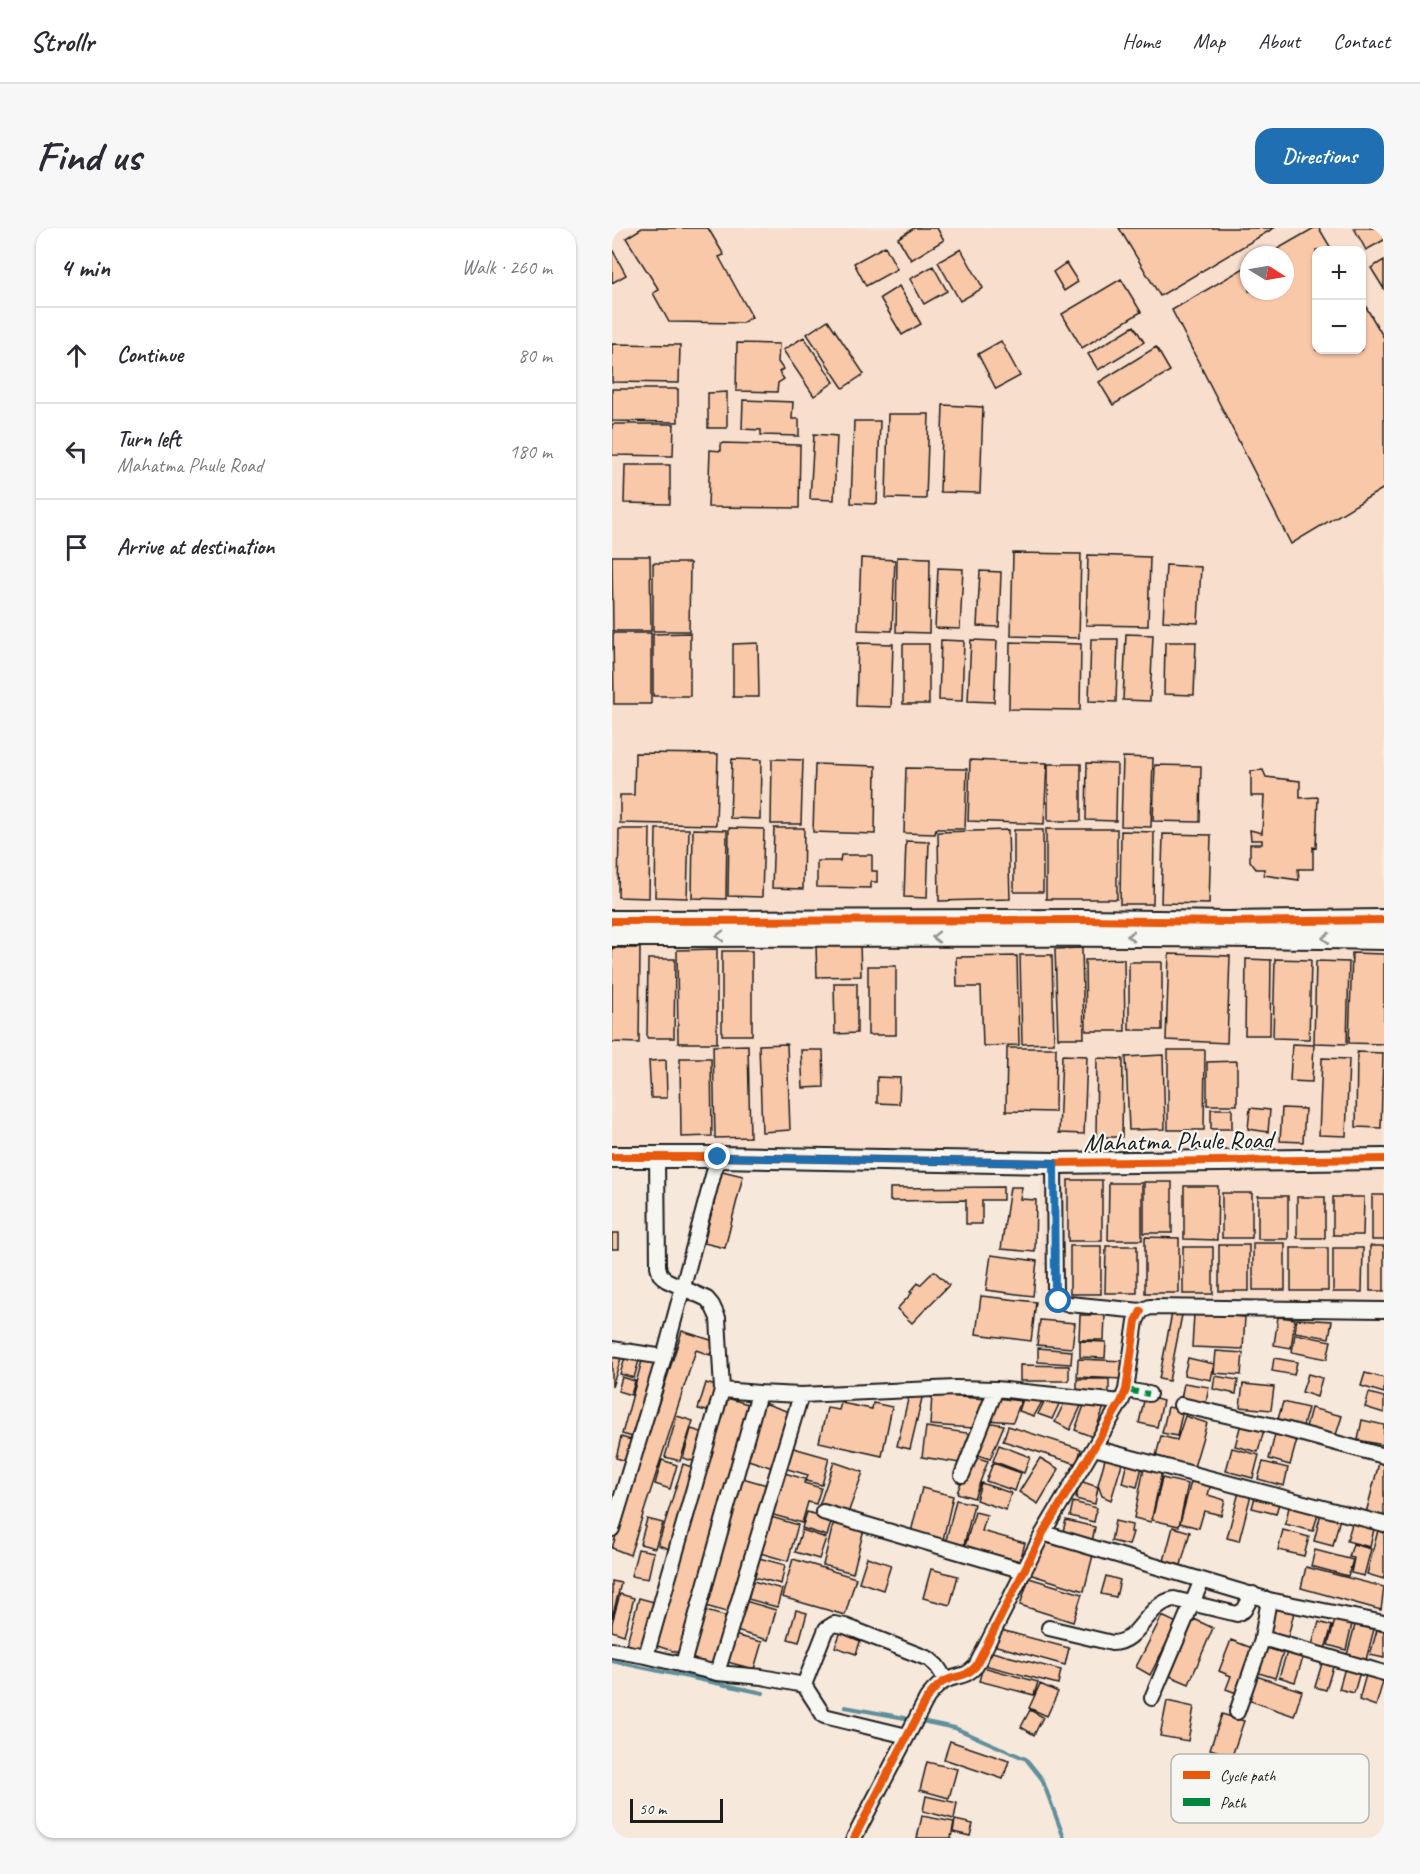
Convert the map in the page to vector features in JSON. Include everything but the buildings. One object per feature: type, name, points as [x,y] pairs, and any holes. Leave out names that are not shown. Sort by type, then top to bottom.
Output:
[{"type":"street","points":[[612,936],[764,929],[1084,920],[1229,922],[1384,920]]},
{"type":"street","points":[[612,921],[764,929],[1384,939]]},
{"type":"street","name":"Mahatma Phule Road","points":[[612,1157],[1054,1163],[1384,1159]]},
{"type":"street","points":[[646,1656],[722,1390],[718,1318],[707,1299],[666,1280],[660,1274],[657,1157]]},
{"type":"street","points":[[612,1529],[684,1287],[718,1157]]},
{"type":"street","points":[[1054,1163],[1055,1294],[1059,1301],[1141,1311],[1150,1307],[1384,1310]]},
{"type":"street","points":[[854,1838],[927,1698],[946,1680],[968,1675],[976,1666],[1044,1533],[1124,1396],[1136,1321],[1141,1311]]},
{"type":"street","points":[[612,1349],[664,1357]]},
{"type":"street","points":[[722,1390],[801,1395],[956,1388],[1124,1396],[1149,1394]]},
{"type":"street","points":[[962,1475],[996,1389]]},
{"type":"street","points":[[683,1664],[759,1393]]},
{"type":"street","points":[[717,1673],[801,1395]]},
{"type":"street","points":[[1181,1405],[1270,1425],[1384,1456]]},
{"type":"street","points":[[1094,1448],[1384,1524]]},
{"type":"street","points":[[823,1512],[1024,1571]]},
{"type":"street","points":[[1044,1533],[1269,1599],[1383,1618]]},
{"type":"street","points":[[1152,1698],[1202,1580]]},
{"type":"street","points":[[1049,1628],[1112,1643],[1121,1643],[1129,1639],[1156,1606],[1164,1601],[1173,1599],[1237,1614],[1244,1611],[1253,1594]]},
{"type":"street","points":[[1237,1712],[1263,1637],[1269,1599]]},
{"type":"street","points":[[804,1685],[826,1629],[834,1624],[845,1626],[929,1659],[937,1666],[946,1680]]},
{"type":"street","points":[[1263,1637],[1384,1673]]},
{"type":"street","points":[[612,1650],[717,1673],[762,1677],[804,1685],[824,1716],[907,1736]]},
{"type":"shaded area","points":[[612,228],[1384,228],[1384,1318],[1039,1306],[1041,1164],[612,1166]]},
{"type":"waterway","points":[[612,1661],[763,1693]]},
{"type":"waterway","points":[[845,1707],[905,1718]]},
{"type":"waterway","points":[[926,1722],[955,1728],[1026,1759],[1042,1779],[1064,1838]]},
{"type":"marked path","points":[[1126,1390],[1149,1394]]},
{"type":"cycle path","points":[[612,921],[1384,920]]},
{"type":"cycle path","points":[[612,1157],[1054,1163],[1384,1159]]},
{"type":"cycle path","points":[[854,1838],[927,1698],[942,1683],[964,1675],[976,1666],[1043,1533],[1121,1402],[1126,1390],[1136,1321],[1141,1311]]},
{"type":"route","points":[[718,1157],[1054,1163],[1055,1294],[1059,1301]]}]
